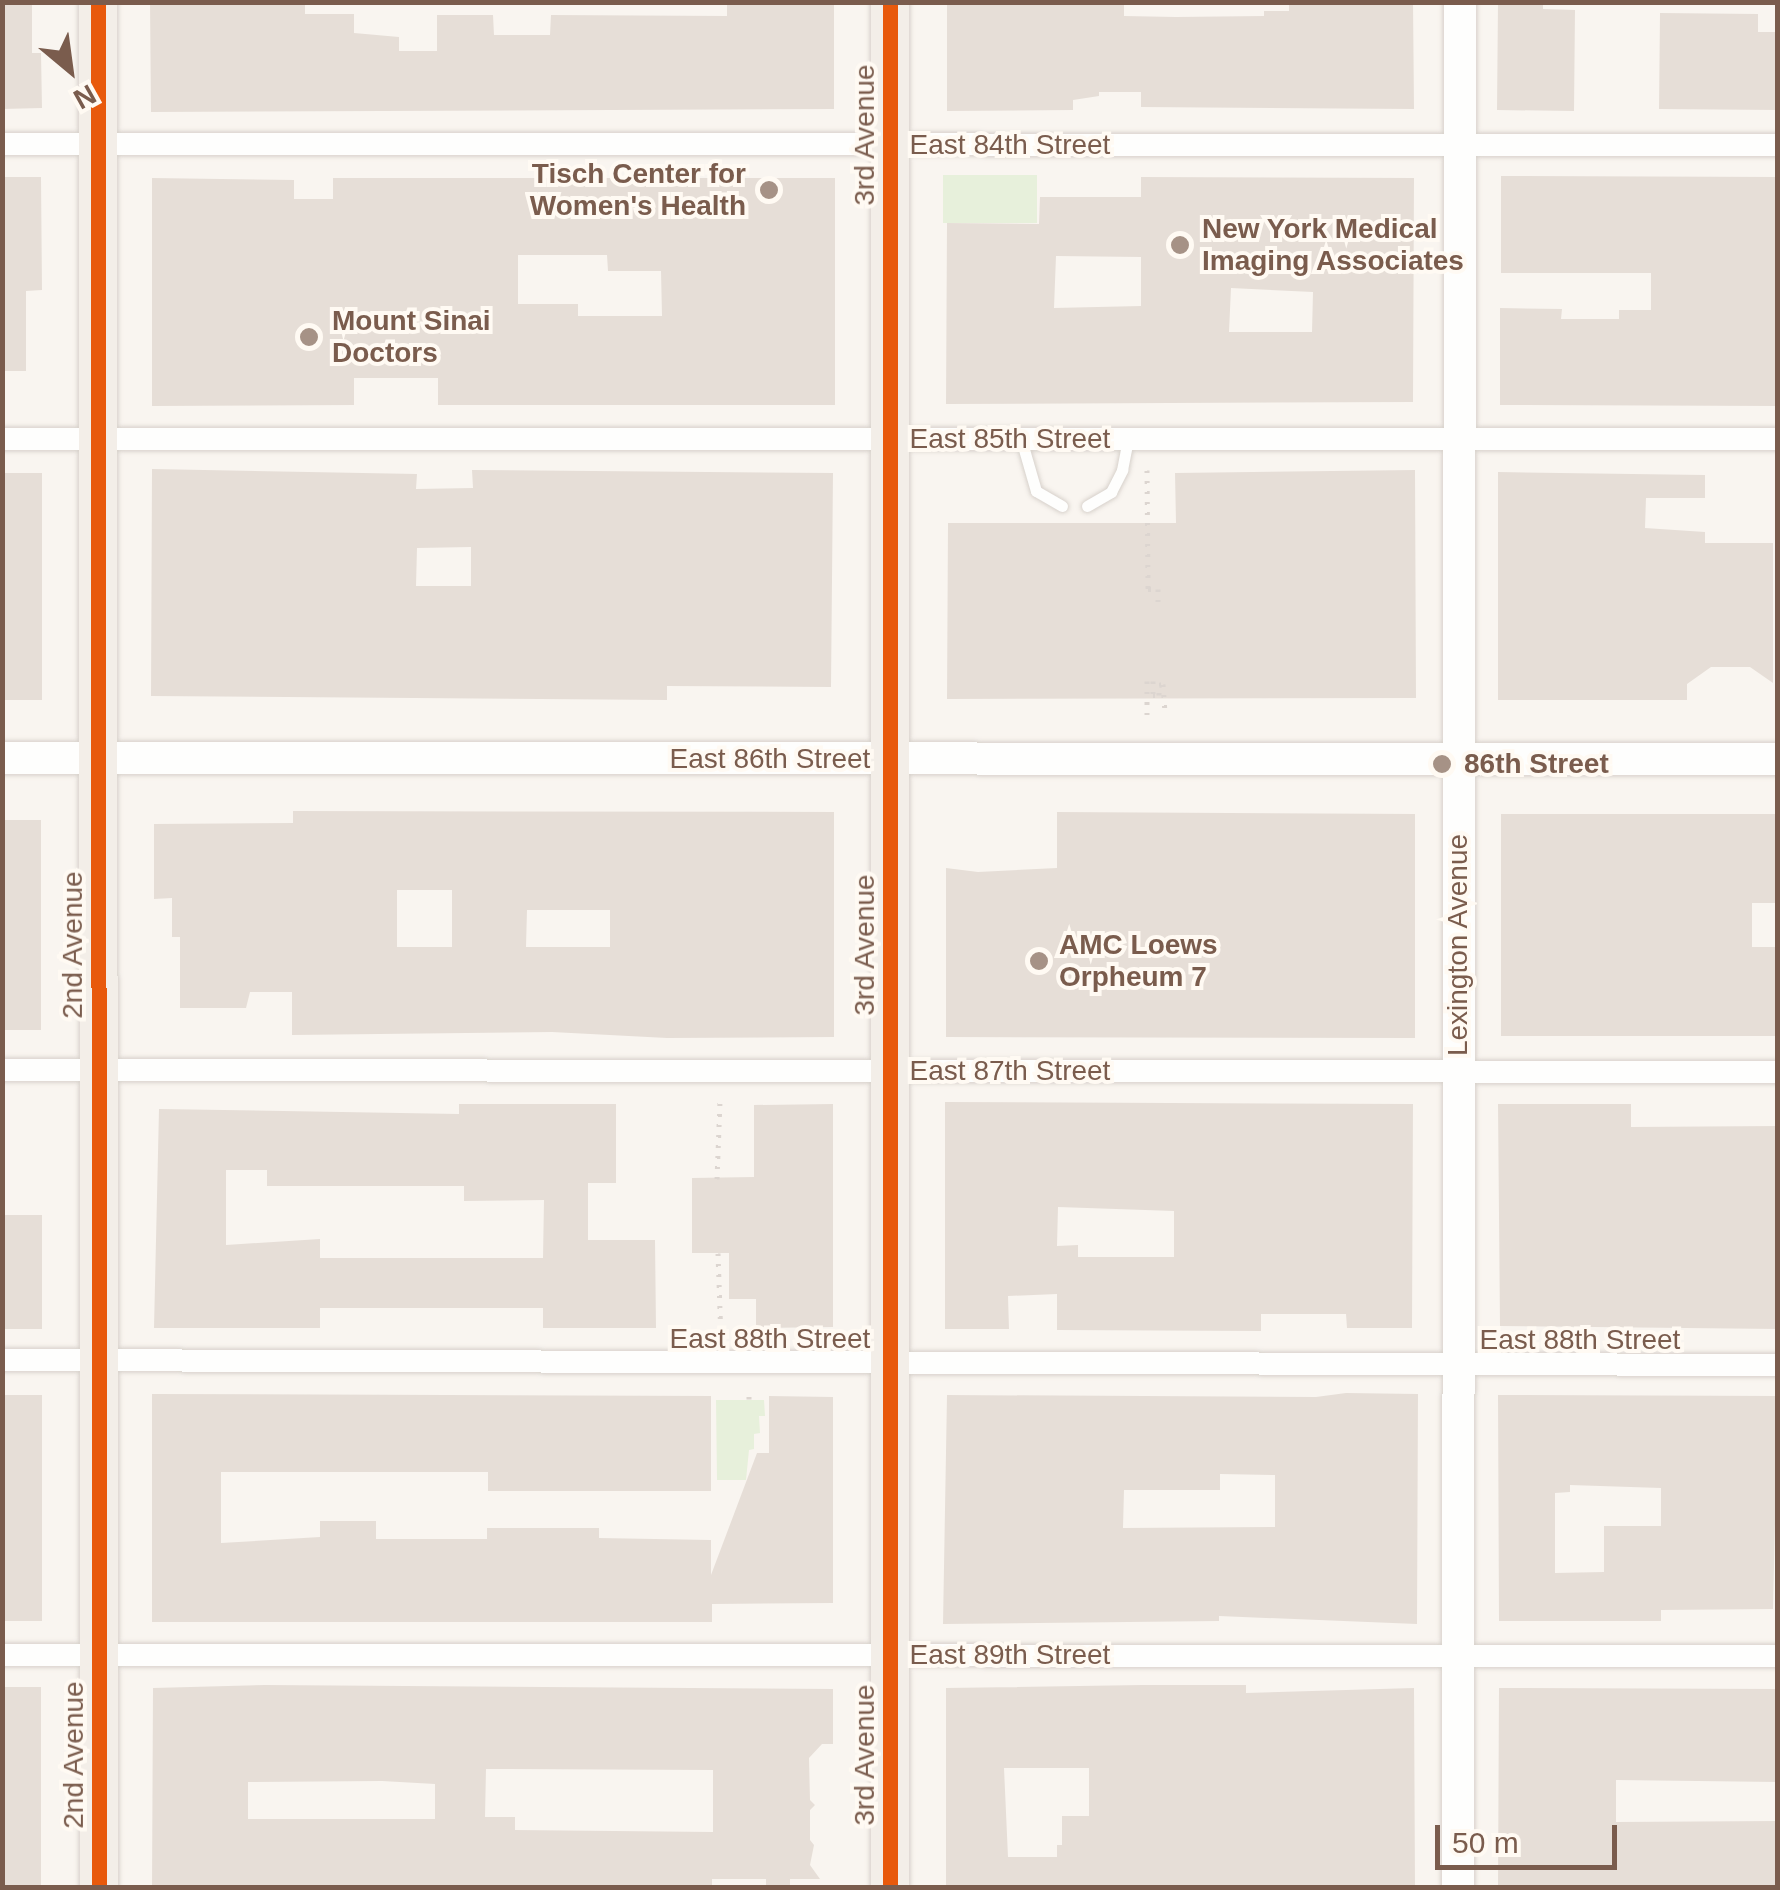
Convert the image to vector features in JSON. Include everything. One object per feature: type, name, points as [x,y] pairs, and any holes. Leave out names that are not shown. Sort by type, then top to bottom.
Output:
[{"type":"main road","name":"2nd Avenue","points":[[98,2],[99,1888]]},
{"type":"main road","name":"3rd Avenue","points":[[890,2],[890,1888]]},
{"type":"main road","name":"Lexington Avenue","points":[[1458,1888],[1460,2]]},
{"type":"main road","name":"East 86th Street","points":[[2,758],[1778,759]]},
{"type":"street","name":"East 84th Street","points":[[2,144],[1778,146]]},
{"type":"street","name":"East 85th Street","points":[[2,439],[1778,439]]},
{"type":"street","name":"East 87th Street","points":[[2,1070],[1778,1072]]},
{"type":"street","name":"East 88th Street","points":[[2,1360],[1778,1365]]},
{"type":"street","name":"East 89th Street","points":[[2,1655],[1778,1656]]},
{"type":"lane","points":[[1021,438],[1036,490],[1062,506]]},
{"type":"lane","points":[[1086,506],[1111,492],[1128,438]]},
{"type":"path","points":[[1147,470],[1148,589],[1158,589],[1158,607]]},
{"type":"path","points":[[1147,715],[1150,681],[1153,696],[1159,695],[1159,684],[1163,684],[1164,715]]},
{"type":"path","points":[[718,1178],[720,1100]]},
{"type":"path","points":[[718,1254],[721,1339]]},
{"type":"path","points":[[750,1390],[750,1400]]},
{"type":"green space","points":[[943,175],[1037,175],[1037,223],[943,223]]},
{"type":"green space","points":[[716,1400],[764,1400],[765,1416],[759,1416],[760,1433],[754,1434],[754,1449],[749,1450],[746,1480],[717,1480]]},
{"type":"building","points":[[2,2],[32,2],[32,53],[41,53],[42,108],[2,109]]},
{"type":"building","points":[[150,2],[305,3],[305,14],[354,14],[354,33],[399,37],[399,51],[437,51],[437,15],[493,15],[494,35],[550,35],[551,15],[727,16],[727,2],[834,2],[834,109],[151,112]]},
{"type":"building","points":[[947,2],[1124,2],[1124,16],[1176,17],[1264,16],[1264,11],[1289,11],[1289,2],[1413,2],[1414,109],[1141,107],[1141,92],[1099,92],[1099,96],[1073,100],[1073,110],[947,111]]},
{"type":"building","points":[[1498,2],[1543,2],[1543,9],[1575,10],[1574,111],[1497,110]]},
{"type":"building","points":[[1660,13],[1758,14],[1758,32],[1778,32],[1778,110],[1659,109]]},
{"type":"building","points":[[1501,176],[1778,177],[1778,406],[1500,405],[1500,308],[1562,309],[1561,319],[1619,319],[1619,310],[1651,310],[1651,273],[1501,273]]},
{"type":"building","points":[[2,177],[41,177],[42,290],[26,291],[26,371],[2,371]]},
{"type":"building","points":[[1141,177],[1414,178],[1413,402],[946,404],[947,223],[1039,224],[1040,197],[1141,197]],"holes":[[[1056,256],[1141,257],[1141,306],[1054,308]],[[1231,288],[1313,292],[1312,332],[1229,332]]]},
{"type":"building","points":[[152,178],[294,180],[294,199],[333,199],[333,178],[835,178],[835,405],[438,405],[438,378],[354,378],[354,405],[152,406]],"holes":[[[518,255],[607,255],[608,271],[661,271],[662,316],[578,316],[578,304],[518,304]]]},
{"type":"building","points":[[152,469],[417,474],[416,489],[473,488],[472,470],[833,473],[831,687],[667,686],[667,700],[151,696]],"holes":[[[471,547],[471,586],[416,586],[417,548]]]},
{"type":"building","points":[[1415,470],[1416,698],[947,699],[948,523],[1176,523],[1175,473]]},
{"type":"building","points":[[1498,472],[1705,475],[1705,498],[1646,498],[1645,528],[1705,532],[1705,543],[1773,543],[1773,683],[1750,667],[1711,667],[1687,684],[1687,700],[1498,700]]},
{"type":"building","points":[[2,473],[42,473],[42,700],[2,700]]},
{"type":"building","points":[[293,811],[834,812],[834,1037],[667,1038],[552,1032],[292,1035],[292,992],[250,992],[246,1008],[180,1008],[180,937],[172,937],[172,898],[154,899],[154,824],[293,823]],"holes":[[[397,890],[452,890],[452,947],[397,947]],[[527,910],[610,910],[610,947],[526,947]]]},
{"type":"building","points":[[1057,812],[1415,814],[1415,1038],[946,1037],[946,868],[978,872],[1057,868]]},
{"type":"building","points":[[1501,814],[1778,814],[1778,903],[1752,903],[1752,947],[1778,947],[1778,1036],[1501,1036]]},
{"type":"building","points":[[2,820],[41,820],[41,1030],[2,1030]]},
{"type":"building","points":[[945,1102],[1413,1104],[1412,1328],[1347,1328],[1346,1314],[1261,1314],[1261,1331],[1057,1330],[1057,1294],[1008,1296],[1009,1329],[945,1329]],"holes":[[[1058,1207],[1174,1211],[1174,1257],[1078,1257],[1078,1245],[1057,1246]]]},
{"type":"building","points":[[459,1104],[616,1104],[616,1183],[588,1183],[588,1240],[655,1240],[656,1328],[543,1328],[543,1308],[320,1308],[320,1328],[154,1328],[159,1109],[459,1114]],"holes":[[[226,1170],[267,1170],[267,1186],[464,1186],[464,1201],[544,1200],[543,1258],[320,1258],[320,1239],[226,1245]]]},
{"type":"building","points":[[833,1104],[833,1327],[756,1328],[756,1299],[729,1299],[729,1253],[692,1253],[692,1178],[754,1177],[754,1105]]},
{"type":"building","points":[[1498,1104],[1631,1104],[1631,1127],[1778,1126],[1778,1329],[1500,1326]]},
{"type":"building","points":[[2,1215],[42,1215],[42,1329],[2,1329]]},
{"type":"building","points":[[1346,1393],[1418,1394],[1417,1624],[1219,1616],[1219,1621],[943,1624],[947,1395],[1316,1397]],"holes":[[[1220,1474],[1275,1475],[1275,1527],[1123,1528],[1124,1490],[1220,1490]]]},
{"type":"building","points":[[152,1394],[711,1396],[711,1491],[488,1491],[488,1472],[221,1472],[221,1543],[320,1537],[320,1521],[376,1521],[376,1539],[487,1539],[487,1528],[599,1528],[599,1538],[711,1540],[711,1575],[757,1453],[769,1453],[769,1396],[833,1397],[833,1603],[712,1604],[712,1622],[152,1622]]},
{"type":"building","points":[[2,1395],[42,1395],[42,1621],[2,1621]]},
{"type":"building","points":[[1498,1395],[1778,1396],[1773,1609],[1661,1610],[1661,1621],[1499,1621]],"holes":[[[1570,1485],[1661,1488],[1661,1526],[1604,1526],[1604,1572],[1555,1573],[1555,1493],[1570,1492]]]},
{"type":"building","points":[[265,1685],[833,1689],[833,1744],[822,1744],[809,1758],[810,1800],[815,1805],[810,1810],[810,1840],[814,1845],[810,1865],[820,1879],[790,1879],[790,1888],[766,1888],[766,1879],[712,1879],[712,1888],[152,1888],[153,1688]],"holes":[[[486,1769],[713,1770],[713,1832],[515,1830],[515,1817],[485,1817]],[[248,1782],[435,1784],[435,1819],[248,1819]]]},
{"type":"building","points":[[1246,1685],[1246,1693],[1414,1688],[1415,1888],[946,1888],[946,1688]],"holes":[[[1004,1768],[1089,1768],[1089,1816],[1062,1816],[1062,1845],[1057,1845],[1057,1857],[1008,1857]]]},
{"type":"building","points":[[2,1687],[41,1687],[41,1888],[2,1888]]},
{"type":"building","points":[[1499,1688],[1778,1689],[1778,1782],[1616,1780],[1616,1822],[1778,1821],[1778,1888],[1498,1888]]},
{"type":"cycle path","points":[[98,2],[99,1888]]},
{"type":"cycle path","points":[[890,2],[890,1888]]},
{"type":"place","name":"Tisch Center for Women's Health","points":[[769,190]]},
{"type":"place","name":"New York Medical Imaging Associates","points":[[1180,245]]},
{"type":"place","name":"Mount Sinai Doctors","points":[[309,337]]},
{"type":"place","name":"86th Street","points":[[1442,764]]},
{"type":"place","name":"AMC Loews Orpheum 7","points":[[1039,961]]}]
